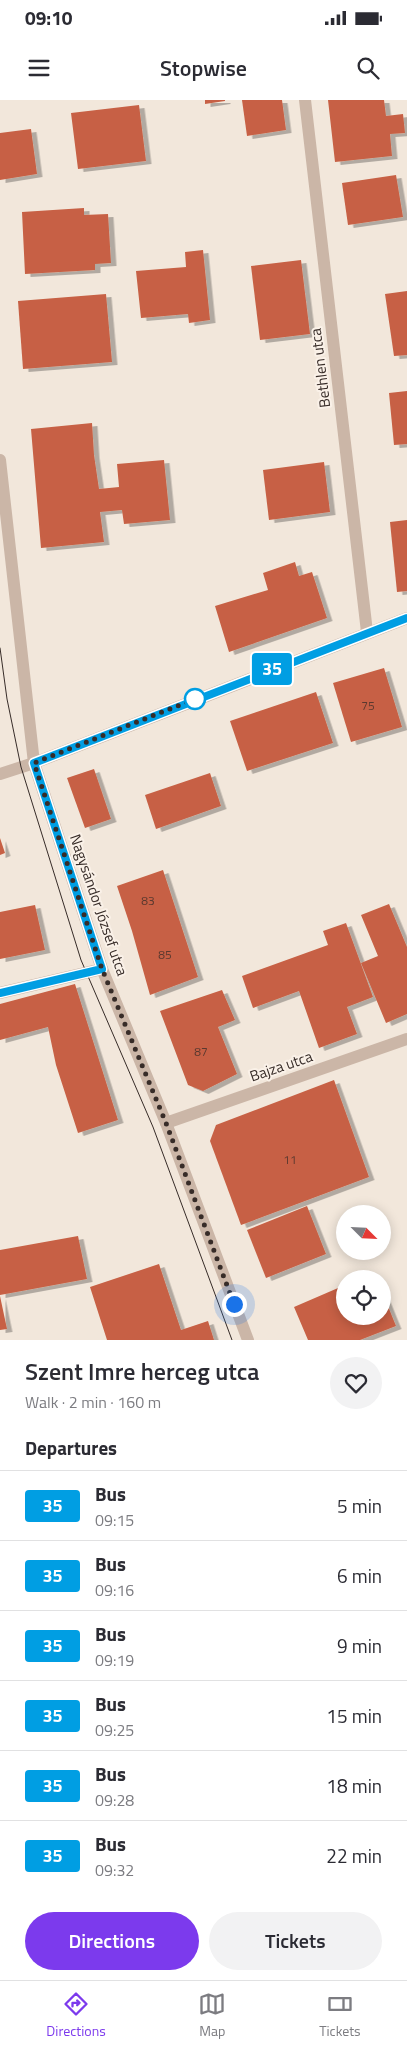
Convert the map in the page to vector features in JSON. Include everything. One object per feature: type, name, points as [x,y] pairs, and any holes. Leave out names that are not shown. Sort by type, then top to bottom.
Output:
[{"type":"street","name":"Bethlen utca","points":[[305,100],[367,632]]},
{"type":"street","name":"Nagysándor József utca","points":[[0,460],[34,763],[102,969],[166,1123],[248,1340]]},
{"type":"street","points":[[0,774],[34,763],[407,618]]},
{"type":"street","points":[[0,993],[102,969]]},
{"type":"street","name":"Bajza utca","points":[[166,1123],[407,1039]]},
{"type":"building","points":[[205,100],[225,100],[225,101],[205,104]]},
{"type":"building","points":[[242,100],[282,100],[286,130],[247,136]]},
{"type":"building","points":[[328,100],[384,100],[386,116],[403,114],[405,133],[390,134],[392,156],[335,162]]},
{"type":"building","points":[[139,105],[146,161],[78,169],[71,113]]},
{"type":"building","points":[[31,129],[37,174],[0,180],[0,133]]},
{"type":"building","points":[[396,175],[403,217],[348,225],[342,183]]},
{"type":"building","points":[[84,208],[84,215],[108,214],[111,263],[95,264],[95,270],[25,274],[22,212]]},
{"type":"building","points":[[203,250],[210,320],[189,323],[188,314],[141,318],[136,271],[186,267],[185,252]]},
{"type":"building","points":[[301,260],[310,334],[260,340],[251,266]]},
{"type":"building","points":[[407,291],[407,355],[394,356],[385,294]]},
{"type":"building","points":[[106,294],[112,362],[23,369],[18,301]]},
{"type":"building","points":[[407,391],[407,444],[394,445],[389,393]]},
{"type":"building","points":[[92,423],[99,489],[119,487],[117,464],[164,460],[170,520],[124,524],[122,510],[100,512],[104,542],[41,548],[31,429]]},
{"type":"building","points":[[324,462],[330,512],[269,520],[263,470]]},
{"type":"building","points":[[407,520],[407,591],[397,592],[390,522]]},
{"type":"building","points":[[295,562],[299,576],[312,572],[327,618],[229,652],[215,606],[268,590],[263,573]]},
{"type":"building","points":[[384,668],[402,727],[351,742],[333,683]]},
{"type":"building","points":[[316,692],[333,743],[247,771],[230,721]]},
{"type":"building","points":[[94,769],[111,819],[85,828],[67,778]]},
{"type":"building","points":[[210,773],[221,806],[156,829],[145,795]]},
{"type":"building","points":[[0,838],[5,853],[0,855]]},
{"type":"building","points":[[163,870],[198,977],[150,995],[117,886]]},
{"type":"building","points":[[389,904],[407,947],[407,1014],[386,1023],[361,963],[378,956],[361,915]]},
{"type":"building","points":[[35,905],[45,950],[0,959],[0,912]]},
{"type":"building","points":[[346,923],[373,997],[347,1007],[357,1034],[319,1048],[299,991],[253,1008],[242,976],[328,945],[323,931]]},
{"type":"building","points":[[75,984],[118,1120],[78,1133],[56,1065],[48,1027],[0,1040],[0,1004]]},
{"type":"building","points":[[222,990],[235,1020],[218,1027],[237,1074],[203,1091],[188,1085],[160,1011]]},
{"type":"building","points":[[334,1080],[369,1177],[241,1225],[210,1141],[216,1125]]},
{"type":"building","points":[[307,1206],[326,1254],[266,1278],[247,1230]]},
{"type":"building","points":[[78,1236],[87,1279],[0,1295],[0,1250]]},
{"type":"building","points":[[159,1264],[181,1330],[208,1321],[214,1340],[107,1340],[90,1287]]},
{"type":"building","points":[[336,1289],[336,1325],[391,1325],[391,1314],[396,1326],[360,1340],[308,1340],[294,1307]]},
{"type":"building","points":[[0,1296],[7,1329],[0,1330]]},
{"type":"tram line","points":[[0,648],[7,699],[21,767],[81,960],[153,1127],[232,1340]]},
{"type":"bus line","name":"35","points":[[0,993],[102,969],[34,763],[407,618]]},
{"type":"route","points":[[195,699],[34,763],[102,969],[166,1123],[234,1304]]}]
